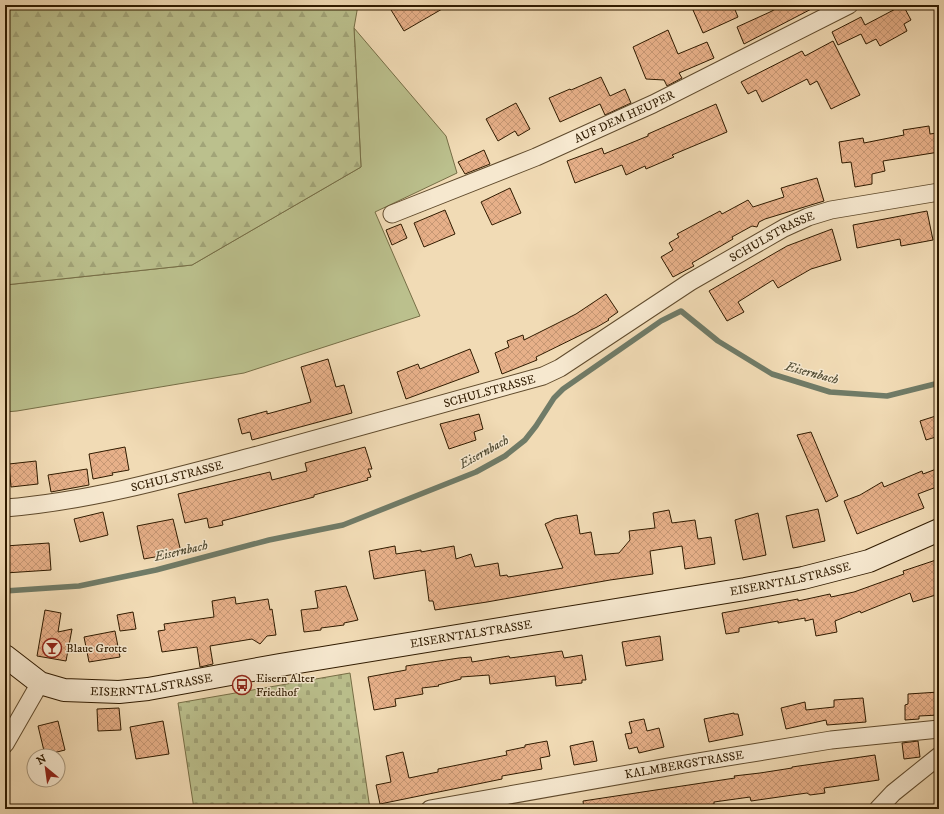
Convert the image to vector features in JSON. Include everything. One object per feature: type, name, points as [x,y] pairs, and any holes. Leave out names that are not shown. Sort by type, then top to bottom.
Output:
[{"type":"main road","name":"EISERNTALSTRASSE","points":[[5,656],[40,683],[64,690],[119,692],[148,689],[280,665],[745,589],[803,578],[869,561],[939,530]]},
{"type":"street","name":"AUF DEM HEUPER","points":[[392,214],[536,157],[646,107],[849,5]]},
{"type":"street","name":"SCHULSTRASSE","points":[[5,508],[58,502],[133,488],[353,430],[543,376],[560,368],[690,282],[784,228],[808,217],[832,210],[939,192]]},
{"type":"street","points":[[5,744],[40,683]]},
{"type":"street","name":"KALMBERGSTRASSE","points":[[430,809],[831,740],[939,730]]},
{"type":"street","points":[[878,809],[893,793],[939,756]]},
{"type":"green space","points":[[5,5],[358,5],[354,28],[361,167],[192,265],[5,285]]},
{"type":"green space","points":[[354,28],[446,136],[457,173],[375,212],[420,316],[244,373],[5,412],[5,285],[192,265],[361,167]]},
{"type":"green space","points":[[350,673],[370,809],[194,809],[178,703]]},
{"type":"building","points":[[388,5],[449,5],[404,31]]},
{"type":"building","points":[[704,5],[733,5],[738,17],[703,33],[693,10]]},
{"type":"building","points":[[783,5],[819,5],[744,44],[737,27]]},
{"type":"building","points":[[903,5],[911,20],[904,24],[907,31],[880,46],[876,39],[866,44],[861,34],[838,45],[832,32],[861,17],[865,25]]},
{"type":"building","points":[[668,30],[678,54],[707,42],[714,58],[679,73],[682,78],[667,86],[664,80],[646,79],[633,47]]},
{"type":"building","points":[[833,41],[860,95],[831,109],[817,81],[810,85],[807,79],[762,102],[756,90],[748,94],[741,82],[802,51],[805,56]]},
{"type":"building","points":[[601,77],[610,96],[625,89],[631,103],[605,115],[600,104],[560,122],[549,98]]},
{"type":"building","points":[[516,103],[530,129],[518,136],[515,131],[498,141],[486,119]]},
{"type":"building","points":[[716,104],[727,132],[672,155],[674,157],[646,169],[645,166],[626,175],[622,165],[575,183],[567,161],[602,148],[604,154],[648,136],[648,134]]},
{"type":"building","points":[[929,126],[930,134],[937,133],[939,152],[883,161],[885,171],[872,174],[872,184],[855,187],[851,162],[842,163],[839,142],[863,138],[864,143],[904,135],[903,130]]},
{"type":"building","points":[[484,150],[490,164],[465,174],[458,162]]},
{"type":"building","points":[[817,178],[824,201],[759,222],[757,227],[752,226],[732,237],[733,239],[692,263],[694,266],[673,277],[661,257],[673,250],[669,243],[679,237],[677,234],[720,211],[722,214],[748,200],[753,207],[784,197],[781,188]]},
{"type":"building","points":[[510,188],[521,213],[492,225],[481,202]]},
{"type":"building","points":[[445,210],[455,234],[424,247],[414,223]]},
{"type":"building","points":[[927,211],[933,240],[901,246],[900,239],[857,248],[853,225]]},
{"type":"building","points":[[401,224],[407,238],[392,245],[386,230]]},
{"type":"building","points":[[832,229],[841,260],[811,269],[778,288],[773,280],[738,302],[744,312],[727,321],[709,291],[787,246]]},
{"type":"building","points":[[606,294],[618,312],[608,319],[609,320],[536,357],[537,360],[502,374],[495,353],[509,347],[507,341],[523,335],[524,340],[576,314]]},
{"type":"building","points":[[470,349],[479,372],[406,399],[397,372],[418,364],[420,369]]},
{"type":"building","points":[[328,359],[336,387],[344,385],[352,413],[252,440],[250,432],[242,434],[238,419],[267,411],[267,414],[311,402],[301,367]]},
{"type":"building","points":[[479,414],[483,429],[474,432],[476,440],[449,449],[440,424]]},
{"type":"building","points":[[939,415],[939,436],[926,440],[920,421]]},
{"type":"building","points":[[811,432],[838,496],[826,502],[797,435]]},
{"type":"building","points":[[125,447],[129,470],[112,473],[113,475],[93,479],[89,454]]},
{"type":"building","points":[[365,447],[372,469],[368,469],[371,477],[367,478],[368,480],[314,495],[314,497],[222,521],[223,525],[209,528],[207,518],[185,523],[178,494],[270,472],[272,480],[307,471],[305,463]]},
{"type":"building","points":[[36,461],[38,484],[11,487],[9,464]]},
{"type":"building","points":[[939,468],[939,486],[918,494],[924,508],[857,534],[844,501],[860,495],[882,482],[884,487],[922,471],[923,474]]},
{"type":"building","points":[[87,469],[89,485],[51,492],[48,475]]},
{"type":"building","points":[[818,509],[825,541],[793,548],[786,516]]},
{"type":"building","points":[[669,510],[672,523],[695,520],[698,539],[711,537],[715,564],[685,569],[682,546],[650,551],[653,574],[435,610],[433,601],[429,601],[425,570],[374,579],[369,551],[395,546],[396,554],[421,550],[421,552],[454,546],[456,559],[471,554],[475,567],[498,563],[500,576],[507,575],[508,577],[563,568],[545,524],[555,519],[577,515],[580,534],[591,532],[595,555],[619,553],[630,540],[629,531],[655,528],[653,513]]},
{"type":"building","points":[[103,512],[108,535],[80,542],[74,519]]},
{"type":"building","points":[[758,513],[766,555],[743,560],[735,520]]},
{"type":"building","points":[[173,519],[181,552],[144,559],[137,526]]},
{"type":"building","points":[[49,543],[51,570],[5,573],[5,546]]},
{"type":"building","points":[[939,559],[939,594],[913,602],[910,593],[861,613],[860,611],[835,621],[837,632],[816,636],[813,619],[805,621],[805,618],[739,628],[739,632],[726,634],[722,613],[798,599],[798,601],[830,594],[831,597],[854,592],[904,574],[903,571]]},
{"type":"building","points":[[346,586],[358,620],[344,623],[344,625],[304,632],[301,610],[318,608],[315,591]]},
{"type":"building","points":[[235,597],[236,604],[268,599],[270,610],[272,609],[276,635],[267,636],[260,644],[252,639],[210,646],[213,664],[200,667],[197,647],[162,652],[158,631],[165,630],[164,624],[214,617],[212,601]]},
{"type":"building","points":[[45,610],[61,613],[58,632],[72,629],[66,661],[37,656]]},
{"type":"building","points":[[133,612],[136,629],[120,631],[117,615]]},
{"type":"building","points":[[115,631],[120,657],[89,662],[84,637]]},
{"type":"building","points":[[660,636],[663,660],[626,666],[622,642]]},
{"type":"building","points":[[562,651],[564,658],[582,655],[586,680],[582,680],[582,683],[556,686],[555,676],[490,684],[489,675],[461,677],[461,679],[438,685],[439,686],[422,688],[423,694],[395,699],[396,706],[374,710],[368,677],[406,670],[406,666],[459,658],[471,657],[472,662],[509,656],[510,658]]},
{"type":"building","points":[[939,692],[939,715],[919,716],[919,719],[905,720],[905,705],[908,704],[908,694]]},
{"type":"building","points":[[863,698],[866,722],[827,725],[826,720],[786,729],[781,708],[805,702],[806,710],[834,707],[834,700]]},
{"type":"building","points":[[119,708],[121,730],[98,731],[97,709]]},
{"type":"building","points":[[734,713],[738,714],[743,735],[709,742],[704,719]]},
{"type":"building","points":[[644,719],[647,731],[659,728],[664,747],[639,753],[637,747],[629,749],[625,734],[632,733],[629,722]]},
{"type":"building","points":[[58,721],[65,748],[43,748],[38,726]]},
{"type":"building","points":[[163,721],[169,754],[136,759],[130,727]]},
{"type":"building","points":[[547,741],[550,756],[540,758],[542,769],[502,776],[502,779],[380,804],[376,785],[391,782],[386,756],[403,752],[409,778],[438,772],[438,769],[507,755],[506,751],[525,747],[525,745]]},
{"type":"building","points":[[593,741],[597,761],[574,765],[570,746]]},
{"type":"building","points":[[918,741],[920,757],[904,759],[902,743]]},
{"type":"building","points":[[875,755],[879,780],[824,788],[825,793],[810,795],[807,793],[751,801],[750,797],[714,802],[714,804],[688,808],[687,804],[659,809],[584,809],[583,801]]},
{"type":"waterway","name":"Eisernbach","points":[[5,591],[79,586],[156,570],[269,540],[343,525],[476,472],[505,456],[525,440],[554,398],[563,389],[661,321],[681,311],[718,341],[772,374],[830,392],[887,396],[939,383]]},
{"type":"place","name":"Blaue Grotte","points":[[52,648]]},
{"type":"place","name":"Eisern Alter Friedhof","points":[[242,685]]}]
